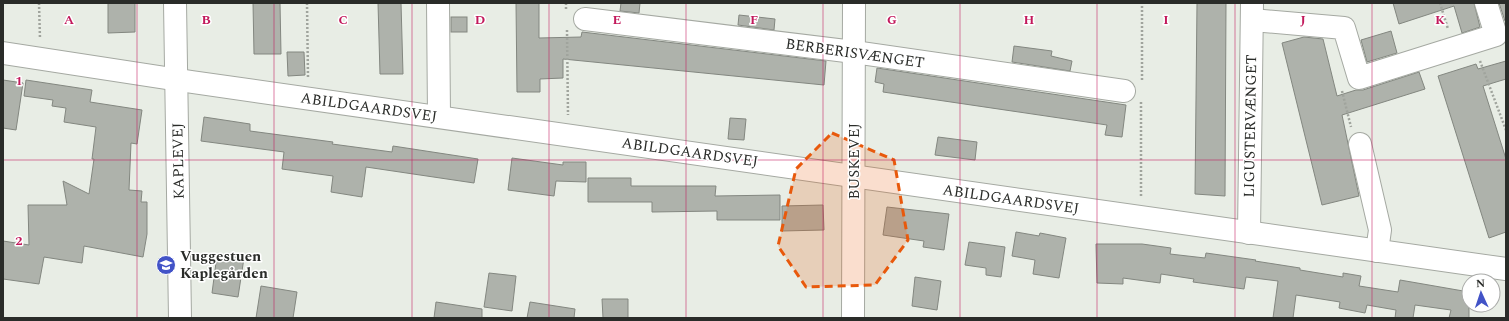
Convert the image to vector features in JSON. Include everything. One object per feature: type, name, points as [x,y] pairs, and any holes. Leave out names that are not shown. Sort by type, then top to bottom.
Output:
[{"type":"street","name":"KAPLEVEJ","points":[[175,3],[180,318]]},
{"type":"street","points":[[438,3],[439,116]]},
{"type":"street","name":"BUSKEVEJ","points":[[853,318],[854,3]]},
{"type":"street","name":"LIGUSTERVÆNGET","points":[[1249,233],[1252,11],[1344,28],[1359,78],[1496,35],[1486,3]]},
{"type":"street","name":"BERBERISVÆNGET","points":[[573,19],[854,52],[1136,91]]},
{"type":"street","name":"ABILDGAARDSVEJ","points":[[3,53],[176,80],[439,116],[1140,218],[1506,269]]},
{"type":"street","points":[[1360,144],[1380,230],[1378,251]]},
{"type":"path","points":[[39,3],[40,59]]},
{"type":"path","points":[[307,3],[308,98]]},
{"type":"path","points":[[566,3],[573,19],[568,135]]},
{"type":"path","points":[[1140,218],[1136,91],[1142,3]]},
{"type":"path","points":[[1440,3],[1464,45],[1506,130]]},
{"type":"highlighted area","points":[[832,133],[894,160],[908,240],[875,285],[806,287],[778,246],[796,169]]},
{"type":"building","points":[[108,3],[135,3],[135,32],[108,33]]},
{"type":"building","points":[[253,3],[280,3],[281,54],[254,54]]},
{"type":"building","points":[[378,3],[401,3],[403,74],[380,74]]},
{"type":"building","points":[[516,3],[539,3],[539,38],[581,37],[582,32],[826,61],[824,85],[563,59],[563,78],[540,79],[540,92],[517,92]]},
{"type":"building","points":[[621,3],[640,3],[639,13],[620,11]]},
{"type":"building","points":[[1197,3],[1226,3],[1225,196],[1195,194]]},
{"type":"building","points":[[1393,3],[1474,3],[1480,27],[1462,33],[1454,6],[1399,24]]},
{"type":"building","points":[[1499,3],[1506,3],[1505,21]]},
{"type":"building","points":[[739,15],[775,19],[774,30],[738,25]]},
{"type":"building","points":[[451,17],[467,17],[467,32],[451,32]]},
{"type":"building","points":[[1391,31],[1397,53],[1367,62],[1361,40]]},
{"type":"building","points":[[1304,37],[1323,39],[1337,96],[1356,90],[1363,90],[1419,72],[1425,89],[1342,115],[1359,196],[1322,205],[1282,43]]},
{"type":"building","points":[[1014,46],[1052,51],[1051,56],[1072,61],[1070,71],[1012,62]]},
{"type":"building","points":[[287,52],[304,52],[305,75],[288,76]]},
{"type":"building","points":[[1506,61],[1506,79],[1483,86],[1506,159],[1506,232],[1489,238],[1438,76],[1476,64],[1478,69]]},
{"type":"building","points":[[877,68],[1126,105],[1122,137],[1105,135],[1107,125],[883,92],[884,84],[875,82]]},
{"type":"building","points":[[3,80],[23,83],[16,130],[3,128]]},
{"type":"building","points":[[26,80],[92,90],[90,102],[142,110],[137,144],[131,143],[129,190],[142,191],[141,202],[147,202],[147,234],[143,257],[84,246],[82,263],[44,257],[39,284],[3,279],[3,241],[29,245],[28,205],[67,205],[63,181],[89,194],[94,159],[92,159],[96,127],[64,122],[66,108],[52,106],[53,100],[24,96]]},
{"type":"building","points":[[204,117],[250,124],[250,131],[333,142],[332,144],[392,152],[393,146],[478,159],[474,183],[366,167],[362,197],[331,192],[333,176],[282,169],[284,152],[201,141]]},
{"type":"building","points":[[730,118],[746,119],[744,140],[728,139]]},
{"type":"building","points":[[938,137],[977,142],[975,160],[935,155]]},
{"type":"building","points":[[512,158],[563,165],[563,162],[586,162],[586,182],[556,181],[554,196],[508,190]]},
{"type":"building","points":[[588,178],[631,178],[631,186],[716,186],[715,196],[780,195],[780,220],[717,220],[717,211],[652,212],[652,202],[588,202]]},
{"type":"building","points":[[823,205],[824,230],[782,231],[782,206]]},
{"type":"building","points":[[887,207],[949,214],[944,250],[923,247],[924,241],[883,235]]},
{"type":"building","points":[[1016,232],[1039,236],[1040,233],[1066,238],[1059,278],[1033,274],[1035,260],[1012,256]]},
{"type":"building","points":[[969,242],[1005,247],[1001,277],[986,275],[986,268],[965,265]]},
{"type":"building","points":[[1096,244],[1142,244],[1171,248],[1170,254],[1205,258],[1206,253],[1256,260],[1255,261],[1343,277],[1343,273],[1361,276],[1359,286],[1398,292],[1400,280],[1461,291],[1461,313],[1469,313],[1469,318],[1449,318],[1451,310],[1415,305],[1413,318],[1395,318],[1396,310],[1367,305],[1365,313],[1339,308],[1340,302],[1296,295],[1293,318],[1273,318],[1278,281],[1246,277],[1244,289],[1193,282],[1194,279],[1161,274],[1160,283],[1123,278],[1123,284],[1097,283]]},
{"type":"building","points":[[217,255],[244,258],[238,297],[212,293]]},
{"type":"building","points":[[489,273],[516,276],[512,311],[484,307]]},
{"type":"building","points":[[915,277],[941,281],[937,310],[912,306]]},
{"type":"building","points":[[261,286],[297,292],[293,318],[256,318]]},
{"type":"building","points":[[602,299],[628,299],[628,318],[603,318]]},
{"type":"building","points":[[436,302],[482,309],[482,318],[434,318]]},
{"type":"building","points":[[530,302],[575,309],[574,318],[527,318]]},
{"type":"place","name":"Vuggestuen Kaplegården","points":[[166,265]]}]
